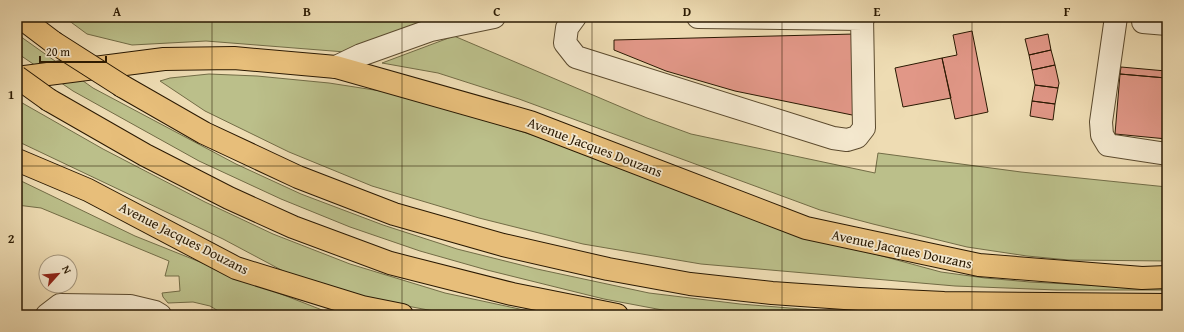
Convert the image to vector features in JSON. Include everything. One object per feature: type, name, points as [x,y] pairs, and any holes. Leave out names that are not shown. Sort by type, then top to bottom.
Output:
[{"type":"main road","points":[[20,17],[53,42],[122,86],[204,133],[298,177],[394,214],[503,245],[608,269],[690,284],[772,293],[944,303],[1167,304]]},
{"type":"main road","name":"Avenue Jacques Douzans","points":[[17,77],[164,59],[234,58],[336,67],[530,122],[806,228],[979,265],[1142,278],[1167,277]]},
{"type":"main road","points":[[17,77],[49,100],[145,155],[229,198],[293,227],[390,263],[512,294],[617,315]]},
{"type":"main road","name":"Avenue Jacques Douzans","points":[[17,160],[88,190],[236,268],[362,307],[402,315]]},
{"type":"street","points":[[336,67],[431,30],[463,20],[494,17]]},
{"type":"street","points":[[575,17],[567,28],[565,43],[576,57],[833,138],[848,140],[857,137],[864,128],[863,18],[698,17]]},
{"type":"street","points":[[1116,17],[1101,122],[1102,135],[1108,145],[1167,154]]},
{"type":"street","points":[[1143,22],[1167,24]]},
{"type":"street","points":[[46,315],[60,305],[130,306],[155,312],[160,315]]},
{"type":"green space","points":[[64,17],[405,17],[428,25],[345,52],[206,41],[132,45],[87,34]]},
{"type":"green space","points":[[17,34],[93,88],[236,164],[301,194],[383,225],[457,249],[537,269],[649,293],[740,304],[889,315],[704,315],[673,312],[604,299],[487,270],[420,251],[350,227],[281,199],[199,161],[73,91],[17,53]]},
{"type":"green space","points":[[454,36],[647,118],[691,134],[875,173],[878,153],[1021,172],[1167,187],[1167,261],[1069,260],[1027,256],[967,247],[873,224],[820,210],[519,99],[438,73],[382,63]]},
{"type":"green space","points":[[209,74],[257,76],[329,83],[400,94],[565,145],[812,237],[941,272],[1030,282],[1087,285],[1167,286],[1167,290],[1057,290],[955,286],[701,264],[583,244],[479,218],[372,186],[289,152],[205,111],[160,81],[170,78]]},
{"type":"green space","points":[[17,100],[103,149],[205,202],[273,234],[350,264],[445,293],[538,313],[540,315],[473,315],[439,312],[359,297],[285,272],[223,239],[17,141]]},
{"type":"green space","points":[[17,179],[135,236],[335,315],[225,315],[210,306],[193,302],[168,303],[163,297],[162,293],[180,291],[179,276],[165,276],[169,261],[41,208],[17,205]]},
{"type":"building","points":[[972,31],[988,112],[955,119],[942,58],[957,55],[953,35]]},
{"type":"building","points":[[855,34],[857,116],[735,91],[666,71],[614,50],[614,40]]},
{"type":"building","points":[[1048,34],[1051,50],[1029,55],[1025,39]]},
{"type":"building","points":[[1051,50],[1055,65],[1032,70],[1029,55]]},
{"type":"building","points":[[942,58],[951,98],[903,107],[895,68]]},
{"type":"building","points":[[1055,65],[1059,83],[1058,88],[1035,85],[1032,70]]},
{"type":"building","points":[[1121,67],[1166,71],[1166,78],[1120,74]]},
{"type":"building","points":[[1166,71],[1167,139],[1115,134],[1120,74],[1166,78]]},
{"type":"building","points":[[1035,85],[1058,88],[1055,104],[1032,101]]},
{"type":"building","points":[[1032,101],[1055,104],[1053,120],[1030,116]]}]
